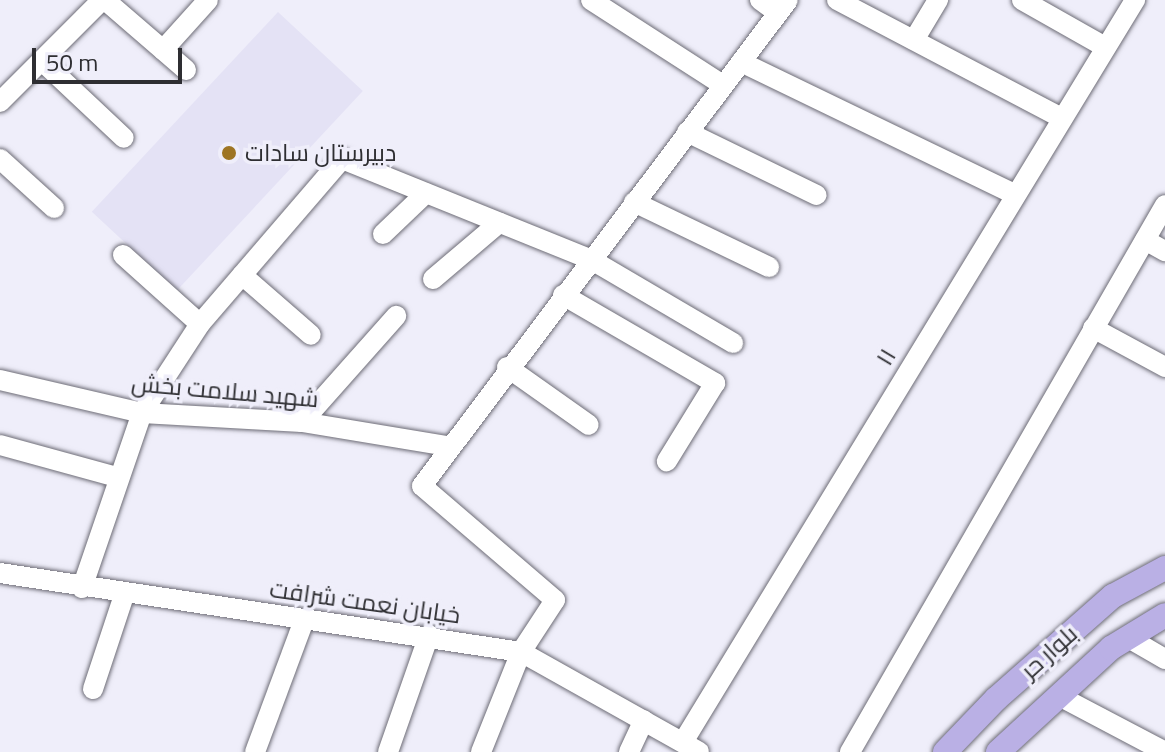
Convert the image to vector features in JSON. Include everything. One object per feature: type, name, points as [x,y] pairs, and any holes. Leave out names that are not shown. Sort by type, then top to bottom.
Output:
[{"type":"main road","name":"بلوار حر","points":[[945,752],[996,699],[1113,596],[1165,568]]},
{"type":"main road","name":"بلوار حر","points":[[998,752],[1127,637],[1165,615]]},
{"type":"street","points":[[4,90],[42,61],[104,0],[186,70]]},
{"type":"street","points":[[163,50],[208,0]]},
{"type":"street","points":[[591,0],[723,85]]},
{"type":"street","points":[[481,752],[521,652],[555,600],[422,486],[447,446],[783,6],[760,0]]},
{"type":"street","points":[[837,0],[1062,118]]},
{"type":"street","points":[[914,40],[938,0]]},
{"type":"street","points":[[1022,0],[1105,47]]},
{"type":"street","name":"۱۱","points":[[691,747],[1014,194],[1135,0]]},
{"type":"street","points":[[42,61],[124,138]]},
{"type":"street","points":[[741,62],[1014,194]]},
{"type":"street","points":[[687,132],[817,195]]},
{"type":"street","points":[[0,159],[54,208]]},
{"type":"street","points":[[82,588],[117,477],[142,413],[200,324],[342,159],[590,259],[733,343]]},
{"type":"street","points":[[383,234],[426,193]]},
{"type":"street","points":[[634,202],[769,267]]},
{"type":"street","points":[[850,752],[1165,205]]},
{"type":"street","points":[[433,279],[499,223]]},
{"type":"street","points":[[1145,240],[1165,251]]},
{"type":"street","points":[[123,255],[200,324]]},
{"type":"street","points":[[242,275],[311,335]]},
{"type":"street","points":[[563,295],[715,383],[667,461]]},
{"type":"street","points":[[302,422],[396,316]]},
{"type":"street","points":[[1093,328],[1165,367]]},
{"type":"street","points":[[507,367],[589,425]]},
{"type":"street","name":"شهید سلامت بخش","points":[[0,380],[142,413],[302,422],[447,446]]},
{"type":"street","points":[[0,445],[117,477]]},
{"type":"street","name":"خیابان نعمت شرافت","points":[[0,573],[124,595],[429,635],[521,652],[691,747]]},
{"type":"street","points":[[93,689],[124,595]]},
{"type":"street","points":[[255,752],[304,620]]},
{"type":"street","points":[[388,752],[429,635]]},
{"type":"street","points":[[1127,637],[1165,659]]},
{"type":"street","points":[[1059,696],[1165,752]]},
{"type":"street","points":[[629,752],[644,720]]},
{"type":"shaded area","name":"دبیرستان سادات","points":[[278,12],[363,91],[177,291],[92,212]]},
{"type":"place","name":"دبیرستان سادات","points":[[229,153]]}]
